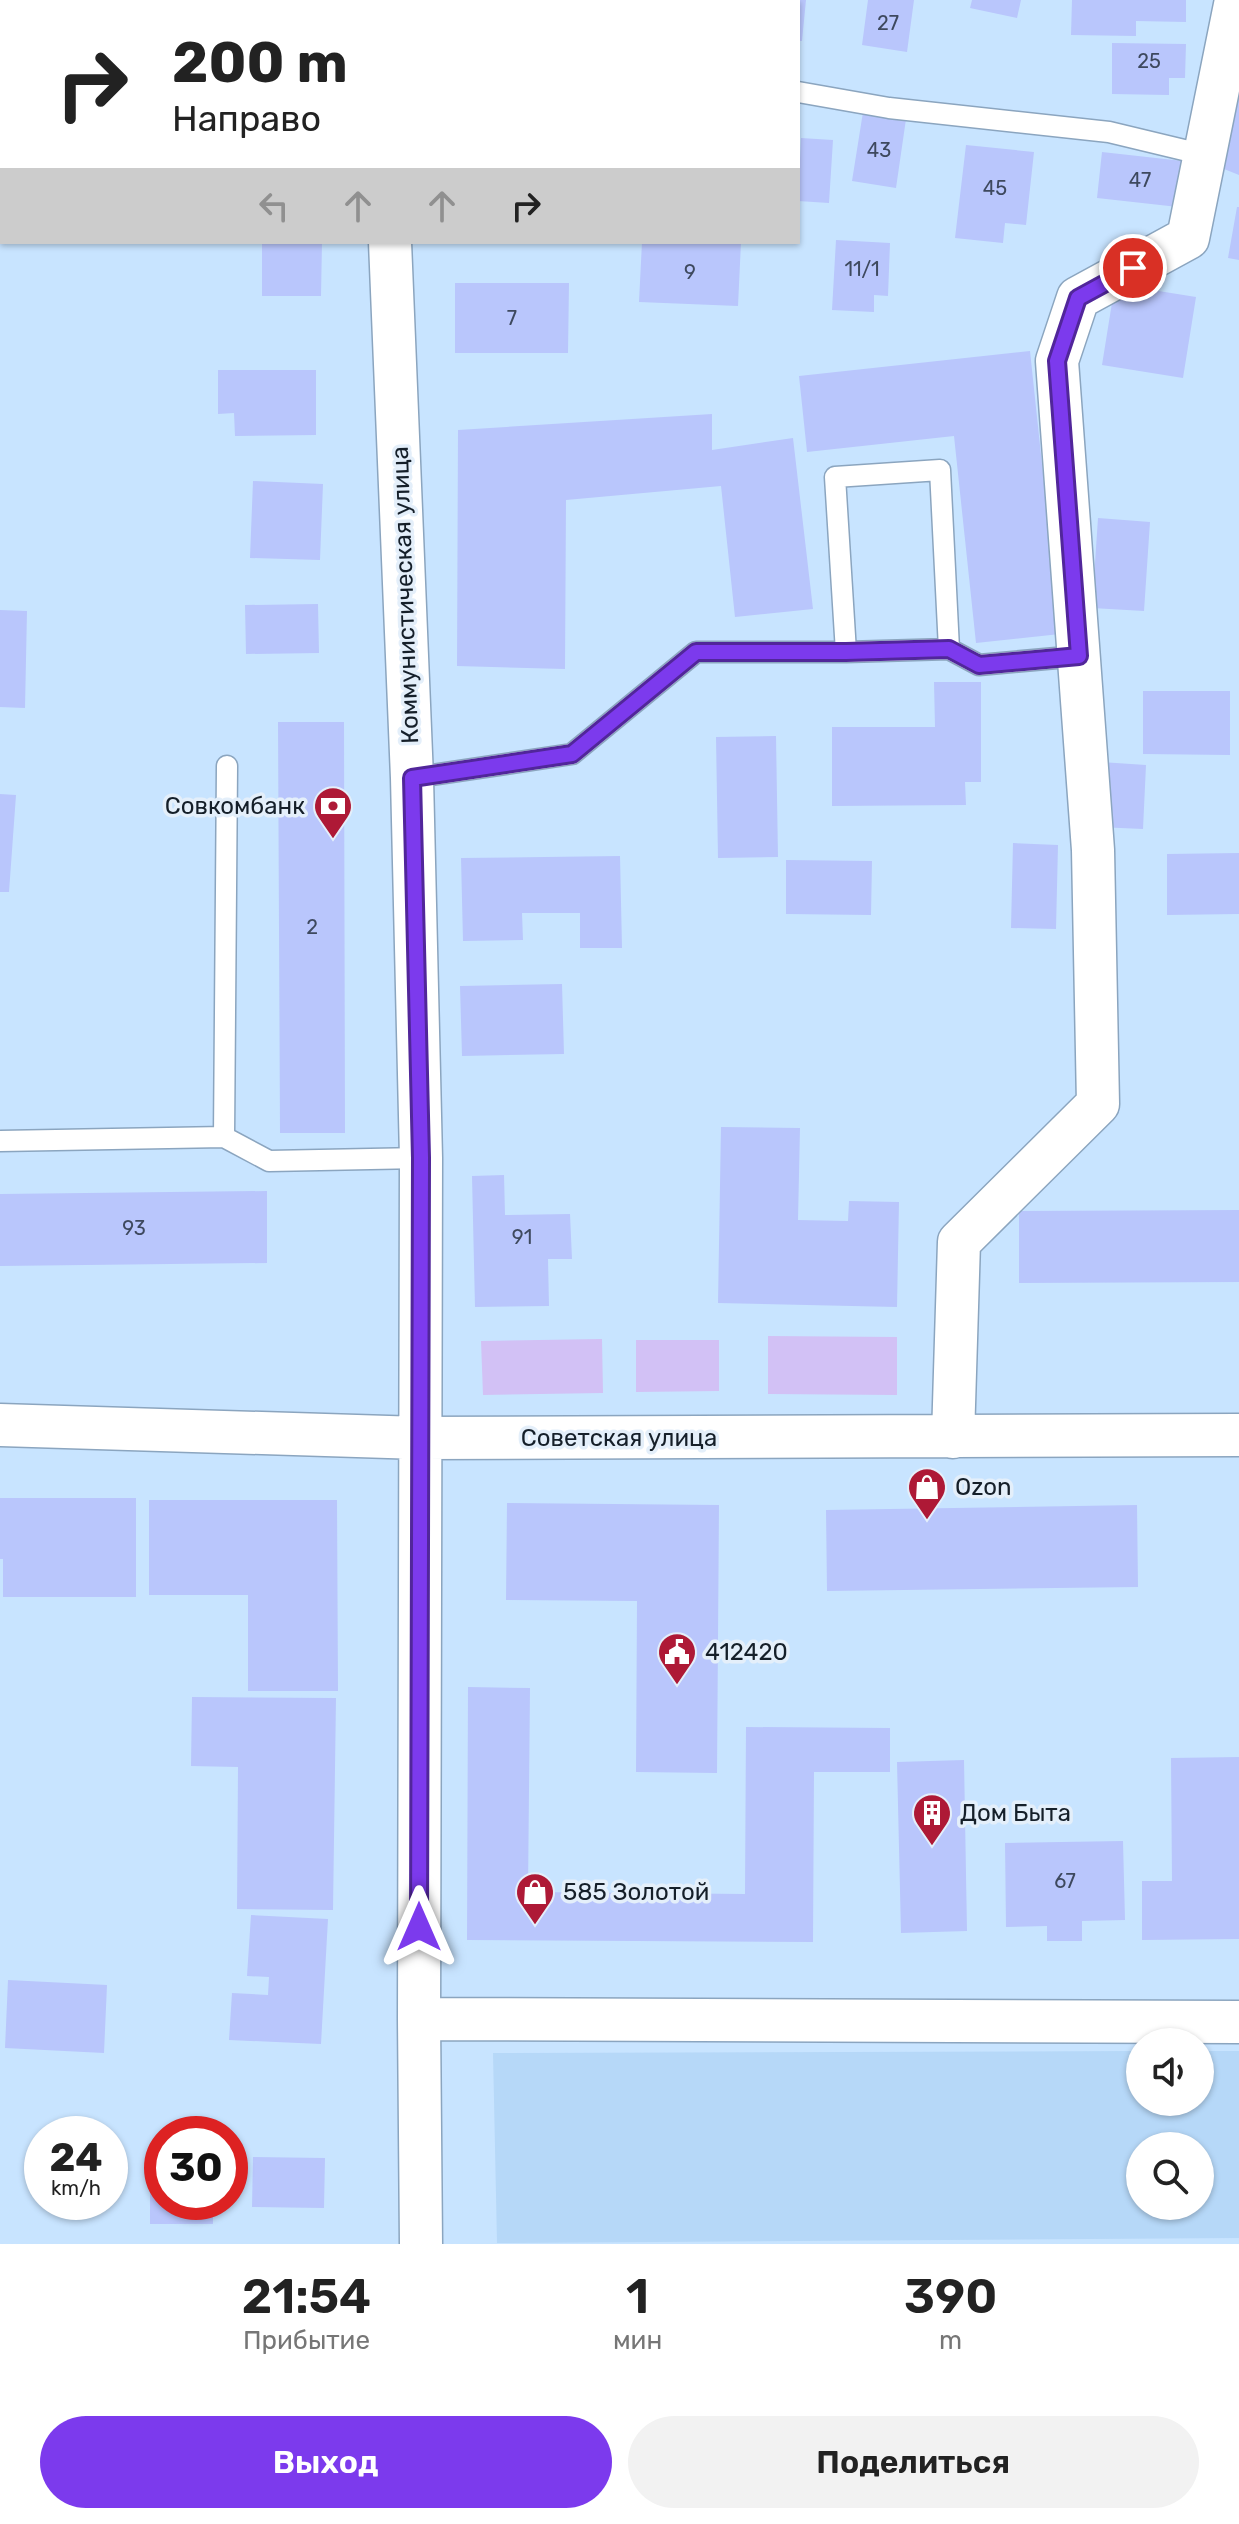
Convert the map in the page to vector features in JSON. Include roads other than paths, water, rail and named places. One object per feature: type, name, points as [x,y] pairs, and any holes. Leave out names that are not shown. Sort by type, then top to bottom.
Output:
[{"type":"street","points":[[953,1437],[959,1242],[1098,1104],[1093,850],[1057,361],[1078,298],[1188,238],[1236,0]]},
{"type":"street","name":"Коммунистическая улица","points":[[390,244],[412,778],[421,1158],[421,2244]]},
{"type":"street","name":"Советская улица","points":[[0,1425],[420,1438],[1239,1435]]},
{"type":"street","points":[[419,2019],[1239,2022]]},
{"type":"lane","points":[[800,92],[889,108],[1109,132],[1188,151],[1205,150]]},
{"type":"lane","points":[[846,652],[835,477],[940,470],[949,649]]},
{"type":"lane","points":[[412,778],[572,754],[696,652],[949,649],[979,665],[1079,656]]},
{"type":"lane","points":[[224,1137],[227,766]]},
{"type":"lane","points":[[0,1141],[224,1137],[269,1161],[421,1158]]},
{"type":"place","name":"Совкомбанк","points":[[333,840]]},
{"type":"place","name":"Ozon","points":[[927,1521]]},
{"type":"place","name":"412420","points":[[677,1686]]},
{"type":"place","name":"Дом Быта","points":[[932,1847]]},
{"type":"place","name":"585 Золотой","points":[[535,1926]]}]
